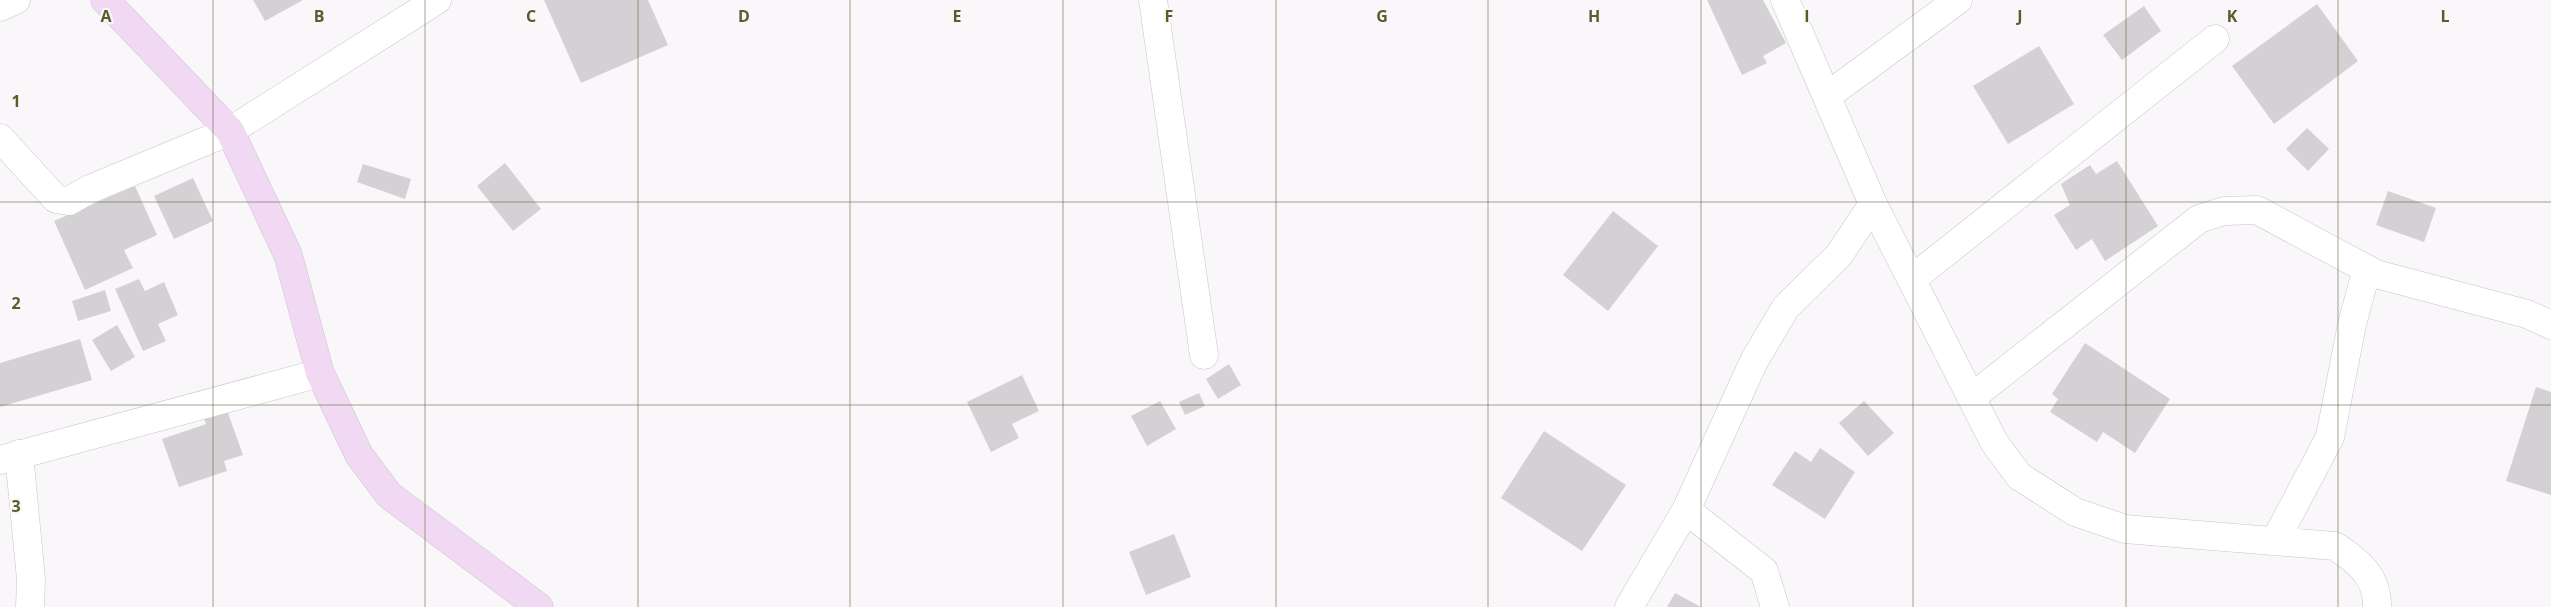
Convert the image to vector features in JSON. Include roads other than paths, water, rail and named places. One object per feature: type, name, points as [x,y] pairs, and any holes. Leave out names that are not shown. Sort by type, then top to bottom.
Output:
[{"type":"street","points":[[0,7],[16,0]]},
{"type":"street","points":[[105,0],[230,131],[288,255],[320,373],[359,455],[389,495],[539,607]]},
{"type":"street","points":[[0,138],[56,199],[70,201],[90,189],[230,131],[437,0]]},
{"type":"street","points":[[1153,0],[1204,355]]},
{"type":"street","points":[[1785,0],[1873,204],[1994,442],[2019,476],[2075,512],[2125,529],[2335,546],[2354,558],[2369,573],[2378,597],[2378,607]]},
{"type":"street","points":[[1827,96],[1958,0]]},
{"type":"street","points":[[1912,279],[2215,39]]},
{"type":"street","points":[[1629,607],[1686,510],[1754,361],[1786,307],[1839,255],[1873,204]]},
{"type":"street","points":[[1972,397],[2199,219],[2224,211],[2257,210],[2376,274],[2526,314],[2551,325]]},
{"type":"street","points":[[2275,540],[2330,437],[2352,324],[2367,269]]},
{"type":"street","points":[[30,607],[31,579],[9,457],[320,373]]},
{"type":"street","points":[[1686,510],[1764,571],[1775,607]]}]
